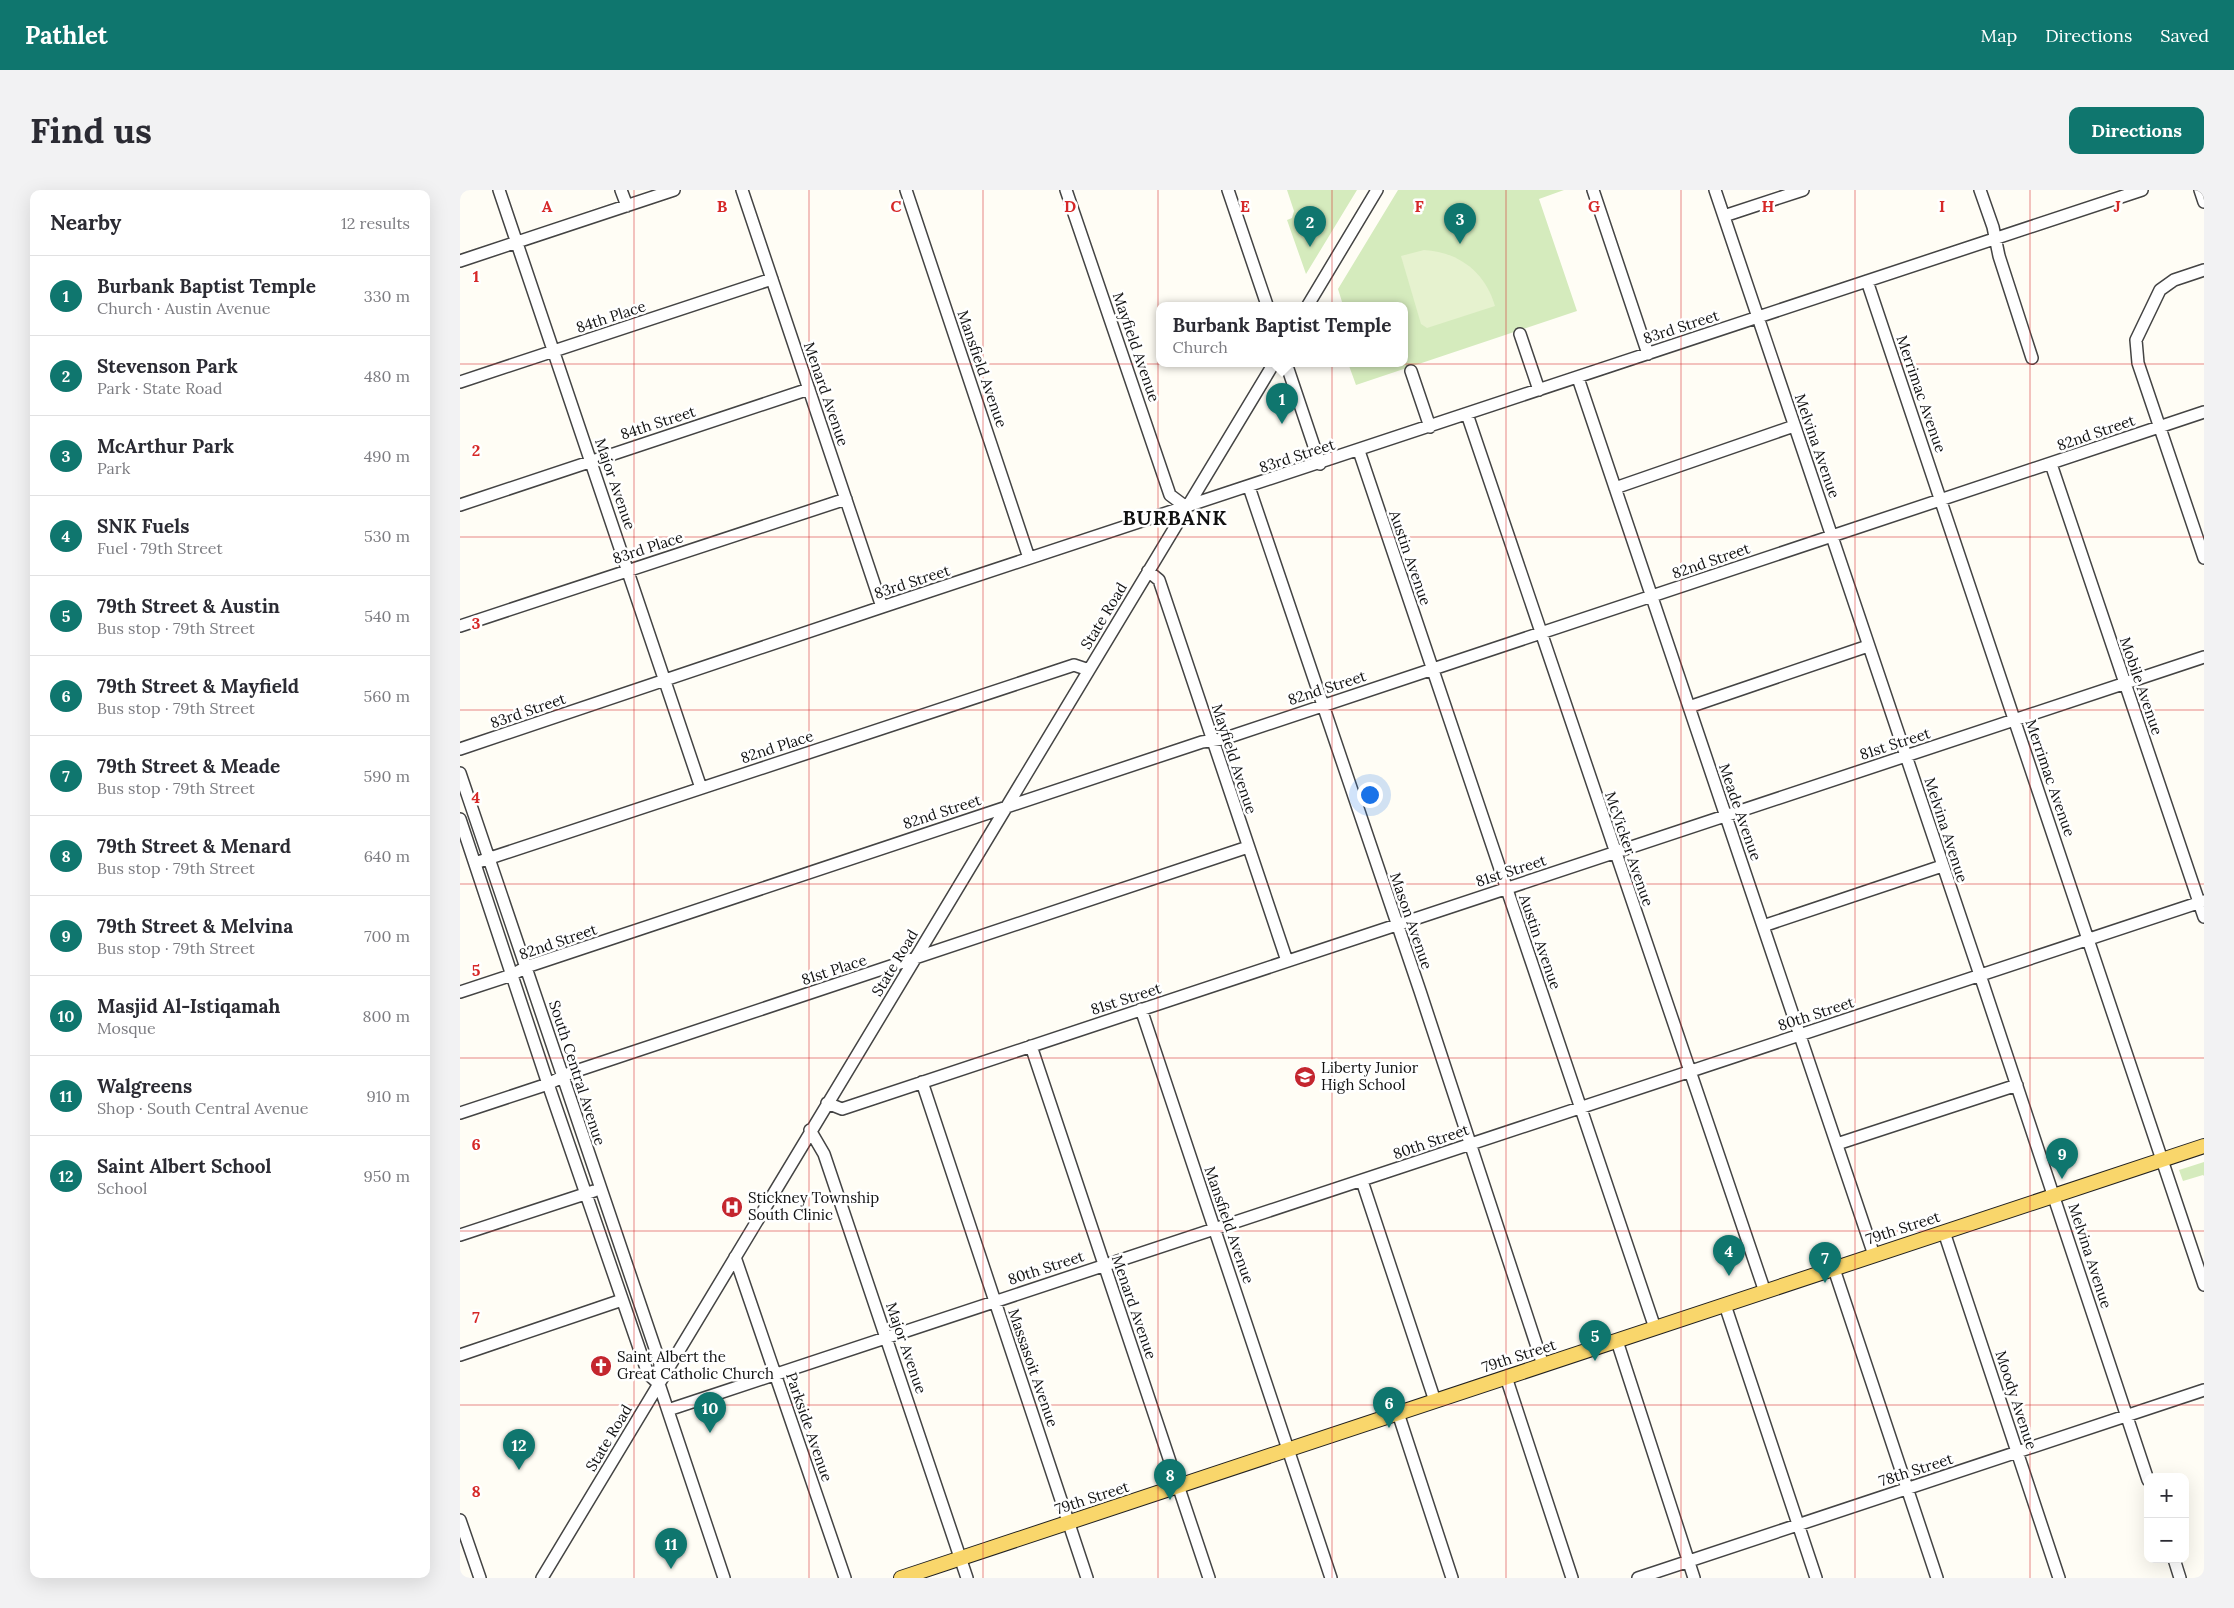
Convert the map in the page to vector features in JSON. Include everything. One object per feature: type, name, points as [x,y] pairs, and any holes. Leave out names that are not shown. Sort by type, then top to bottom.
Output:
[{"type":"main road","name":"79th Street","points":[[901,1578],[2204,1146]]},
{"type":"street","name":"Major Avenue","points":[[499,190],[701,788]]},
{"type":"street","points":[[621,190],[627,206]]},
{"type":"street","points":[[460,261],[674,190]]},
{"type":"street","name":"Menard Avenue","points":[[742,190],[882,607]]},
{"type":"street","name":"Mansfield Avenue","points":[[906,190],[1030,558]]},
{"type":"street","name":"Mayfield Avenue","points":[[1066,190],[1170,495],[1186,507]]},
{"type":"street","points":[[1228,190],[1266,302]]},
{"type":"street","points":[[1310,302],[1377,190]]},
{"type":"street","points":[[1593,190],[1648,354]]},
{"type":"street","name":"Melvina Avenue","points":[[1715,190],[2146,1473]]},
{"type":"street","points":[[1724,216],[1803,190]]},
{"type":"street","points":[[1980,190],[2032,358]]},
{"type":"street","name":"83rd Street","points":[[460,749],[882,607],[1248,488],[2142,190]]},
{"type":"street","points":[[2200,190],[2204,202]]},
{"type":"street","points":[[2204,270],[2167,285],[2160,290],[2136,340],[2138,363],[2204,558]]},
{"type":"street","name":"84th Place","points":[[460,382],[772,280]]},
{"type":"street","name":"Merrimac Avenue","points":[[1867,281],[2204,1285]]},
{"type":"street","points":[[1520,334],[1539,390]]},
{"type":"street","name":"State Road","points":[[542,1578],[810,1130],[1272,367]]},
{"type":"street","points":[[1287,367],[1320,464]]},
{"type":"street","points":[[1411,371],[1430,427]]},
{"type":"street","name":"Meade Avenue","points":[[1578,378],[1874,1255]]},
{"type":"street","name":"84th Street","points":[[460,505],[809,388]]},
{"type":"street","name":"82nd Street","points":[[460,992],[512,975],[526,967],[1007,806],[1212,740],[1223,739],[2204,412]]},
{"type":"street","name":"McVicker Avenue","points":[[1467,414],[1614,852],[1765,1292]]},
{"type":"street","points":[[1615,488],[1794,426]]},
{"type":"street","name":"Austin Avenue","points":[[1359,451],[1655,1328]]},
{"type":"street","name":"Mobile Avenue","points":[[2051,464],[2124,683],[2202,902],[2204,917]]},
{"type":"street","name":"Mason Avenue","points":[[1248,488],[1471,1144],[1543,1365]]},
{"type":"street","name":"83rd Place","points":[[460,626],[846,498]]},
{"type":"street","name":"Mayfield Avenue","points":[[1148,571],[1159,580],[1287,961]]},
{"type":"street","points":[[1689,707],[1868,646]]},
{"type":"street","name":"81st Street","points":[[827,1103],[842,1109],[2204,657]]},
{"type":"street","name":"82nd Place","points":[[475,863],[1074,665],[1089,670]]},
{"type":"street","name":"South Central Avenue","points":[[460,772],[660,1363],[659,1384],[724,1578]]},
{"type":"street","name":"South Central Avenue","points":[[460,819],[548,1084],[648,1374],[659,1384]]},
{"type":"street","name":"81st Place","points":[[460,1114],[548,1084],[562,1077],[916,957],[1248,847]]},
{"type":"street","points":[[1763,926],[1942,866]]},
{"type":"street","name":"80th Street","points":[[668,1410],[2202,902]]},
{"type":"street","name":"Mansfield Avenue","points":[[1141,1009],[1331,1578]]},
{"type":"street","name":"Menard Avenue","points":[[1031,1046],[1208,1578]]},
{"type":"street","name":"Massasoit Avenue","points":[[922,1082],[1088,1578]]},
{"type":"street","points":[[1836,1144],[2017,1085]]},
{"type":"street","name":"Major Avenue","points":[[810,1130],[824,1154],[968,1578]]},
{"type":"street","points":[[1362,1181],[1435,1401]]},
{"type":"street","points":[[460,1235],[600,1189]]},
{"type":"street","name":"Moody Avenue","points":[[1944,1232],[2059,1578]]},
{"type":"street","name":"Parkside Avenue","points":[[735,1257],[845,1578]]},
{"type":"street","points":[[1834,1269],[1937,1578]]},
{"type":"street","points":[[460,1355],[622,1300]]},
{"type":"street","points":[[1726,1304],[1816,1578]]},
{"type":"street","points":[[1617,1341],[1694,1578]]},
{"type":"street","points":[[1506,1377],[1572,1578]]},
{"type":"street","name":"78th Street","points":[[1638,1578],[2204,1390]]},
{"type":"street","points":[[1398,1413],[1452,1578]]},
{"type":"street","points":[[460,1520],[480,1578]]},
{"type":"street","points":[[2175,1563],[2180,1578]]},
{"type":"green space","points":[[1287,190],[1357,190],[1306,274],[1287,220],[1292,218],[1294,211]]},
{"type":"green space","points":[[1398,190],[1564,190],[1539,199],[1577,311],[1356,385],[1349,367],[1408,367],[1408,302],[1342,302],[1338,289]]},
{"type":"green space","points":[[1424,250],[1448,255],[1469,266],[1485,283],[1495,306],[1427,328],[1421,324],[1401,256]]},
{"type":"green space","points":[[2204,1162],[2204,1176],[2183,1181],[2179,1170]]},
{"type":"place","name":"McArthur Park","points":[[1460,244]]},
{"type":"place","name":"Stevenson Park","points":[[1310,247]]},
{"type":"place","name":"Burbank Baptist Temple","points":[[1282,424]]},
{"type":"place","name":"Liberty Junior High School","points":[[1305,1077]]},
{"type":"place","name":"79th Street & Melvina","points":[[2062,1179]]},
{"type":"place","name":"Stickney Township South Clinic","points":[[732,1207]]},
{"type":"place","name":"SNK Fuels","points":[[1729,1276]]},
{"type":"place","name":"79th Street & Meade","points":[[1825,1283]]},
{"type":"place","name":"79th Street & Austin","points":[[1595,1361]]},
{"type":"place","name":"Saint Albert the Great Catholic Church","points":[[601,1366]]},
{"type":"place","name":"79th Street & Mayfield","points":[[1389,1428]]},
{"type":"place","name":"Masjid Al-Istiqamah","points":[[710,1433]]},
{"type":"place","name":"Saint Albert School","points":[[519,1470]]},
{"type":"place","name":"79th Street & Menard","points":[[1170,1500]]},
{"type":"place","name":"Walgreens","points":[[671,1569]]},
{"type":"district","name":"BURBANK","points":[[1175,518]]}]
